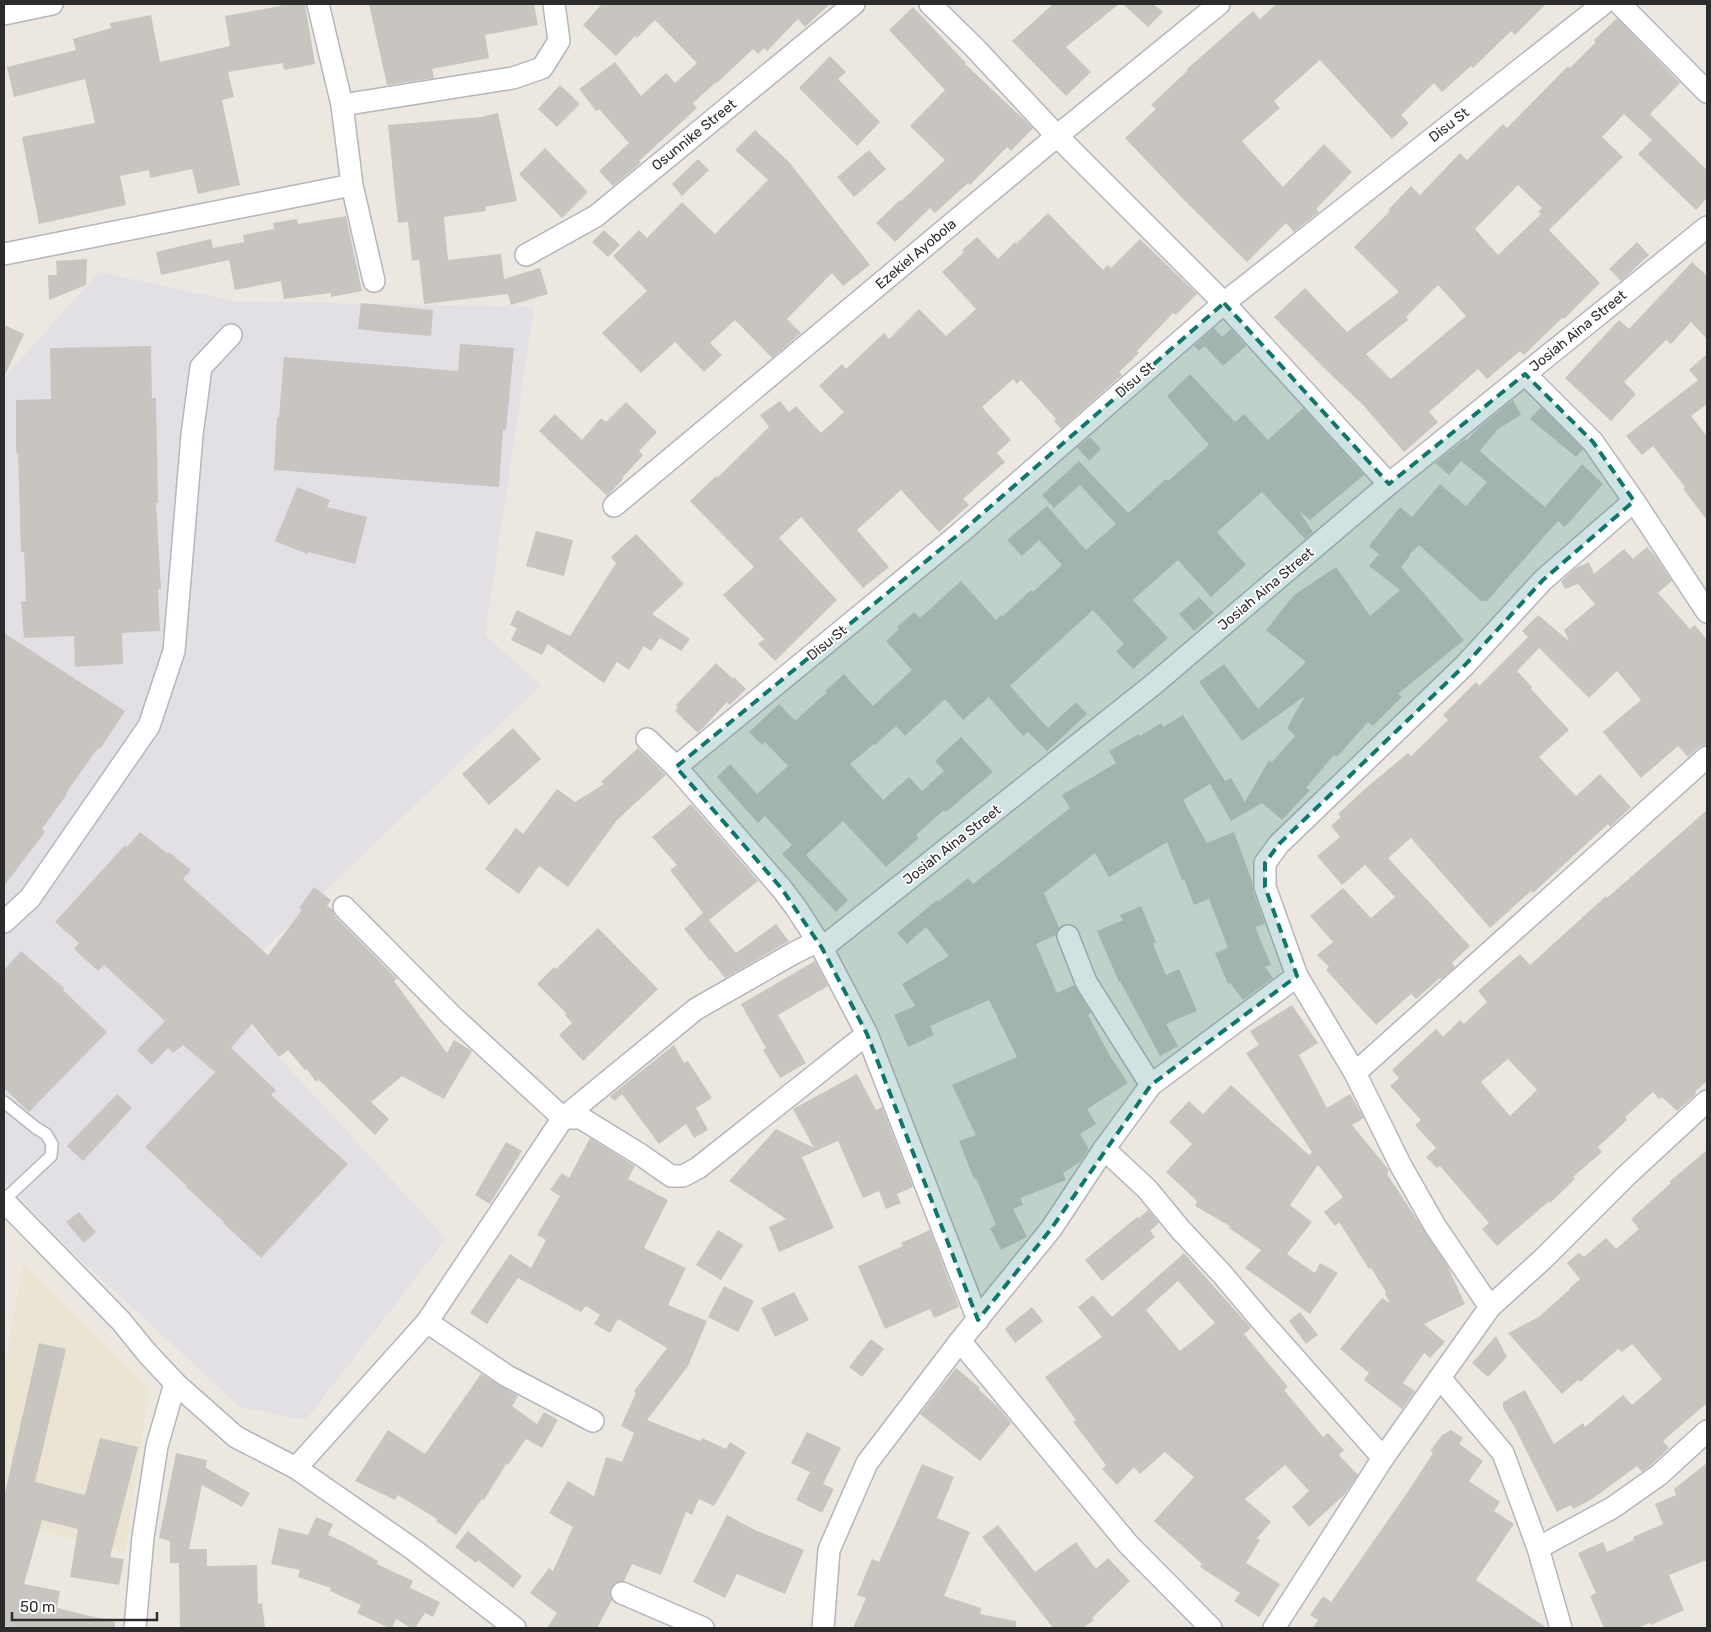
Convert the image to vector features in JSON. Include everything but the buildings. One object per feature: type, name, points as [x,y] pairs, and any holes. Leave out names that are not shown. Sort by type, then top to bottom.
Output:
[{"type":"street","points":[[4,14],[52,4]]},
{"type":"street","points":[[318,4],[342,105],[352,185],[374,281]]},
{"type":"street","points":[[342,105],[512,78],[542,68],[559,41],[554,4]]},
{"type":"street","name":"Osunnike Street","points":[[526,254],[596,216],[854,4]]},
{"type":"street","points":[[930,4],[974,47],[1057,136],[1224,303],[1389,484]]},
{"type":"street","name":"Ezekiel Ayobola","points":[[614,506],[1057,136],[1219,4]]},
{"type":"street","name":"Disu St","points":[[676,767],[959,534],[1224,303],[1603,4]]},
{"type":"street","points":[[1620,4],[1707,92]]},
{"type":"street","points":[[4,254],[352,185]]},
{"type":"street","name":"Josiah Aina Street","points":[[296,1468],[427,1322],[563,1118],[696,1009],[794,953],[820,945],[1154,684],[1389,484],[1525,374],[1704,236]]},
{"type":"street","points":[[4,922],[30,898],[149,726],[174,651],[192,435],[201,367],[231,335]]},
{"type":"street","points":[[1525,374],[1593,442],[1707,612]]},
{"type":"street","points":[[1490,1307],[1435,1226],[1401,1166],[1355,1073],[1297,976],[1265,887],[1265,863],[1278,844],[1465,665],[1544,580],[1634,501]]},
{"type":"street","points":[[648,739],[676,767],[782,889],[820,945],[867,1034],[978,1320]]},
{"type":"street","points":[[1355,1073],[1707,757]]},
{"type":"street","points":[[344,908],[451,1016],[563,1118],[581,1118],[671,1176],[683,1176],[698,1168],[867,1034]]},
{"type":"street","points":[[1068,936],[1086,982],[1151,1085]]},
{"type":"street","points":[[823,1628],[829,1550],[867,1463],[960,1342],[1051,1229],[1104,1149],[1151,1085],[1297,976]]},
{"type":"street","points":[[1274,1628],[1383,1458],[1490,1307],[1543,1259],[1634,1168],[1707,1101]]},
{"type":"street","points":[[1104,1149],[1147,1189],[1180,1229],[1222,1274],[1383,1458]]},
{"type":"street","points":[[4,1200],[121,1321],[175,1383],[236,1437],[296,1468],[414,1550],[515,1628]]},
{"type":"street","points":[[427,1322],[507,1376],[593,1422]]},
{"type":"street","points":[[960,1342],[1128,1544],[1211,1628]]},
{"type":"street","points":[[1440,1378],[1503,1453],[1538,1548],[1561,1628]]},
{"type":"street","points":[[135,1628],[143,1537],[155,1455],[175,1383]]},
{"type":"street","points":[[1538,1548],[1612,1508],[1658,1475],[1707,1431]]},
{"type":"street","points":[[622,1593],[703,1628]]},
{"type":"lane","points":[[4,1102],[46,1134],[52,1144],[51,1156],[4,1200]]},
{"type":"highlighted area","points":[[1224,303],[1389,484],[1525,374],[1593,442],[1634,501],[1543,580],[1465,665],[1279,844],[1265,863],[1265,887],[1297,976],[1151,1085],[1051,1229],[978,1320],[867,1034],[822,948],[782,889],[676,767],[959,534]]},
{"type":"shaded area","points":[[99,272],[233,301],[534,307],[485,635],[541,685],[219,992],[446,1239],[306,1420],[240,1407],[69,1249],[4,1180],[4,378]]},
{"type":"shaded area","points":[[23,1264],[149,1389],[125,1553],[4,1521],[4,1368]]}]
